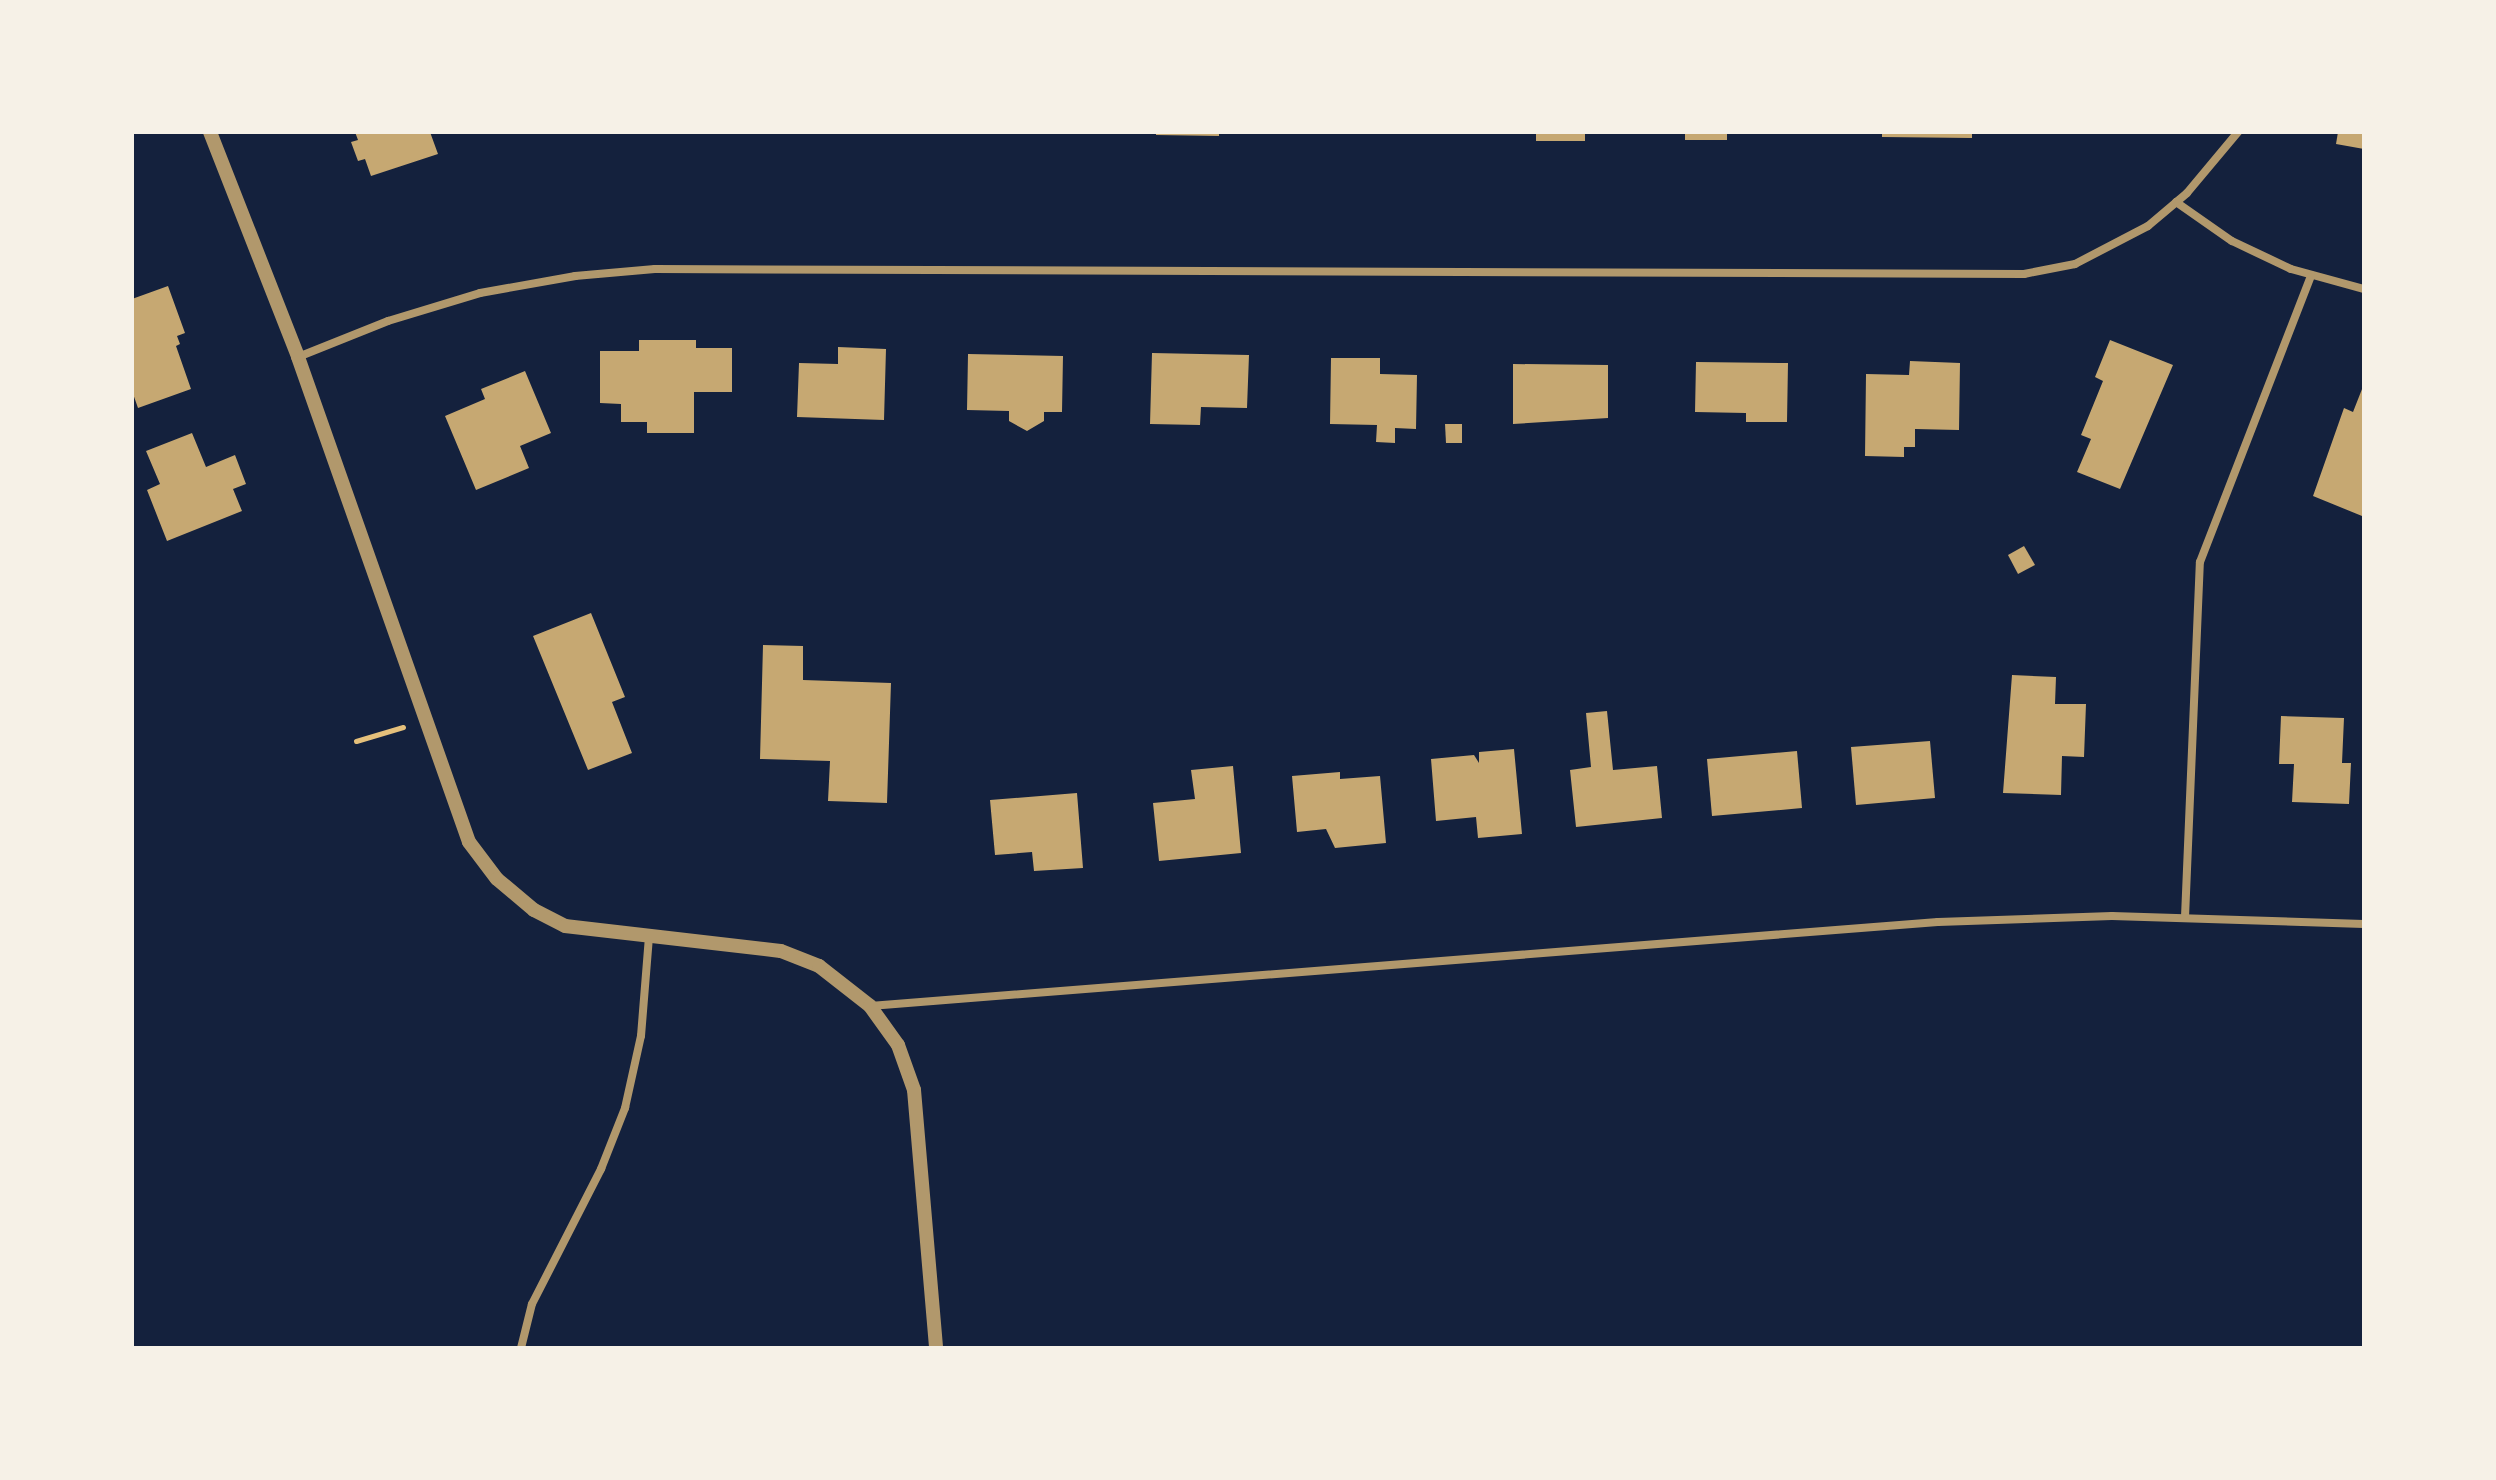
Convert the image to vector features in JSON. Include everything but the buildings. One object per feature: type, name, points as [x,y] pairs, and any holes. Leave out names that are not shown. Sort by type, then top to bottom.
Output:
[{"type":"street","points":[[210,132],[298,357],[463,829],[497,879],[534,910],[565,926],[781,951],[819,966],[870,1006],[898,1045],[914,1090],[936,1348]]},
{"type":"street","points":[[298,357],[388,321],[480,293],[575,276],[655,269],[2024,274],[2075,264],[2122,243],[2176,202],[2225,152],[2238,132]]},
{"type":"street","points":[[2176,202],[2232,241],[2311,276],[2364,289]]},
{"type":"street","points":[[2185,917],[2200,562],[2311,276]]},
{"type":"street","points":[[870,1006],[1923,923],[2185,917],[2364,924]]},
{"type":"street","points":[[521,1348],[549,1265],[601,1169],[625,1108],[641,1036],[649,936]]},
{"type":"path","points":[[356,741],[422,718]]}]
